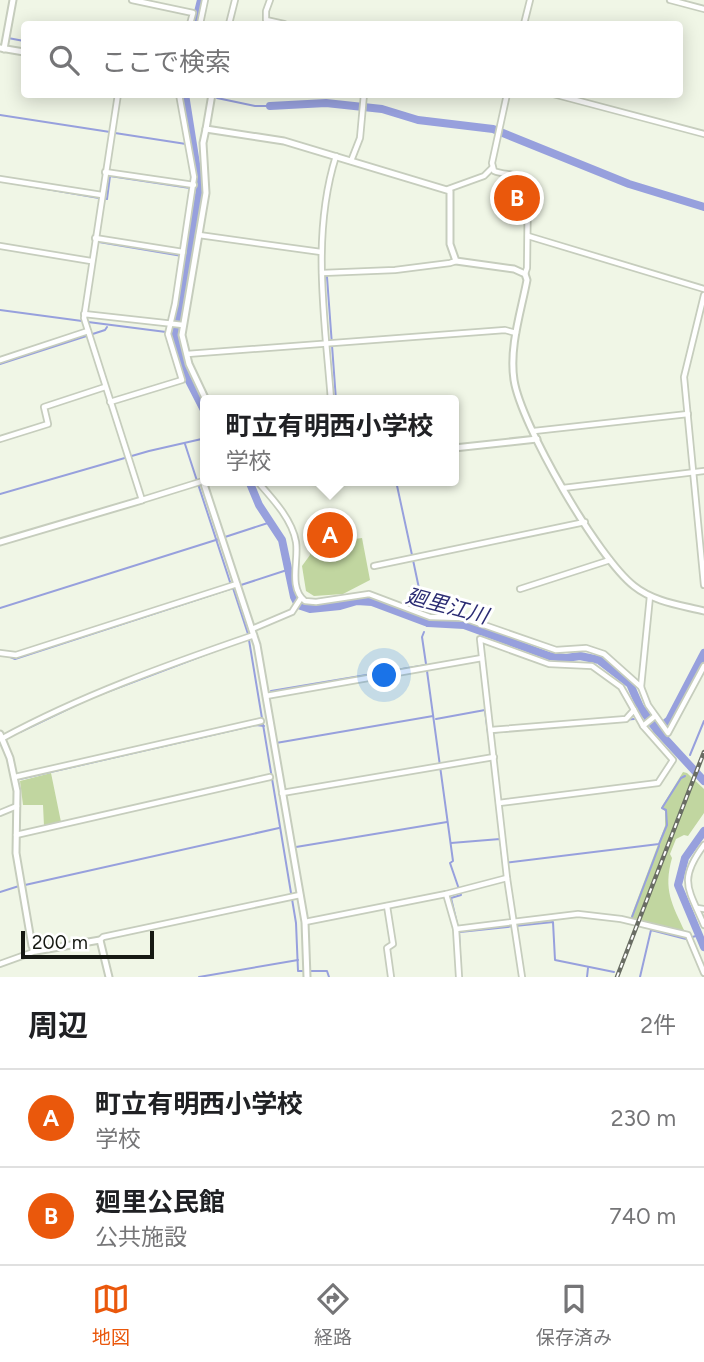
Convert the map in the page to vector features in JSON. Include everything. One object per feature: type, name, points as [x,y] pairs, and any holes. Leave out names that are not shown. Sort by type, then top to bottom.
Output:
[{"type":"street","points":[[13,0],[2,48],[21,51]]},
{"type":"street","points":[[132,0],[193,13],[191,21]]},
{"type":"street","points":[[201,21],[205,0]]},
{"type":"street","points":[[230,21],[235,0]]},
{"type":"street","points":[[270,0],[266,10],[267,20],[271,21]]},
{"type":"street","points":[[525,21],[530,0]]},
{"type":"street","points":[[670,0],[704,9]]},
{"type":"street","points":[[117,98],[84,318],[142,500]]},
{"type":"street","points":[[110,402],[182,380],[168,332],[194,185],[180,98]]},
{"type":"street","points":[[204,395],[183,346],[181,325],[206,193],[203,144],[211,98]]},
{"type":"street","points":[[351,161],[360,138],[364,98]]},
{"type":"street","points":[[206,129],[284,141],[428,186],[448,189],[484,176],[492,168],[506,98]]},
{"type":"street","points":[[568,98],[704,134]]},
{"type":"street","points":[[331,395],[330,343],[321,252],[325,198],[336,156]]},
{"type":"street","points":[[492,168],[499,173],[524,178],[528,183],[527,280],[513,350],[514,383],[537,439],[585,522],[610,559],[635,587],[650,596],[704,611]]},
{"type":"street","points":[[105,172],[194,185]]},
{"type":"street","points":[[0,179],[101,197]]},
{"type":"street","points":[[448,189],[451,194],[450,244],[456,261]]},
{"type":"street","points":[[199,235],[321,252]]},
{"type":"street","points":[[528,236],[704,289]]},
{"type":"street","points":[[95,238],[182,255]]},
{"type":"street","points":[[0,246],[92,261]]},
{"type":"street","points":[[322,273],[395,270],[456,261],[514,269],[525,274]]},
{"type":"street","points":[[704,295],[684,377],[704,585]]},
{"type":"street","points":[[84,318],[181,325]]},
{"type":"street","points":[[186,355],[505,330],[517,334]]},
{"type":"street","points":[[0,360],[88,334]]},
{"type":"street","points":[[0,439],[48,424],[44,407],[105,387]]},
{"type":"street","points":[[534,431],[688,414]]},
{"type":"street","points":[[459,447],[537,439]]},
{"type":"street","points":[[563,488],[704,471]]},
{"type":"street","points":[[0,541],[200,482]]},
{"type":"street","points":[[202,486],[222,538],[266,696],[275,743],[294,896],[305,922],[306,973]]},
{"type":"street","points":[[36,951],[32,946],[15,835],[15,777],[1,739],[89,695],[251,635],[295,609],[301,598],[296,584],[297,550],[293,530],[261,486]]},
{"type":"street","points":[[374,566],[585,522]]},
{"type":"street","points":[[520,589],[610,559]]},
{"type":"street","points":[[0,653],[16,655],[235,586]]},
{"type":"street","points":[[301,598],[316,602],[369,594],[438,618],[464,618],[556,650],[586,648],[596,651],[618,665],[641,687],[655,716],[668,733],[704,666]]},
{"type":"street","points":[[641,687],[650,596]]},
{"type":"street","points":[[499,803],[658,783],[673,760],[643,726],[621,687],[592,666],[549,664],[480,639],[507,878],[522,977]]},
{"type":"street","points":[[266,696],[482,658]]},
{"type":"street","points":[[492,732],[626,719],[634,710]]},
{"type":"street","points":[[643,726],[655,716]]},
{"type":"street","points":[[15,777],[261,721]]},
{"type":"street","points":[[282,793],[494,757]]},
{"type":"street","points":[[15,835],[270,777]]},
{"type":"street","points":[[0,813],[17,806]]},
{"type":"street","points":[[704,845],[688,871],[688,887],[704,925]]},
{"type":"street","points":[[305,922],[446,894],[507,878]]},
{"type":"street","points":[[446,894],[458,929],[459,977]]},
{"type":"street","points":[[0,964],[36,951],[100,940],[103,937],[294,896]]},
{"type":"street","points":[[387,906],[393,944],[387,948],[391,977]]},
{"type":"street","points":[[696,908],[704,909]]},
{"type":"street","points":[[458,929],[514,925],[583,915],[659,927],[690,938],[704,973]]},
{"type":"street","points":[[100,940],[109,977]]},
{"type":"green space","points":[[362,538],[370,580],[343,594],[314,596],[306,591],[302,566],[310,555],[309,545]]},
{"type":"green space","points":[[683,772],[704,789],[704,813],[688,836],[676,839],[670,854],[670,897],[685,932],[630,919],[665,826],[665,811],[661,808]]},
{"type":"green space","points":[[51,773],[61,822],[44,826],[43,805],[23,805],[20,781]]},
{"type":"waterway","name":"廻里江川","points":[[196,21],[201,0]]},
{"type":"waterway","points":[[8,38],[21,40]]},
{"type":"waterway","name":"廻里江川","points":[[186,98],[200,189],[175,339],[186,375],[200,402]]},
{"type":"waterway","points":[[217,98],[255,106],[270,106]]},
{"type":"waterway","points":[[270,106],[326,103],[382,109],[418,120],[493,129],[629,184],[704,207]]},
{"type":"waterway","points":[[0,115],[110,132]]},
{"type":"waterway","points":[[115,133],[186,144]]},
{"type":"waterway","points":[[105,199],[110,176],[190,188]]},
{"type":"waterway","points":[[0,181],[99,198]]},
{"type":"waterway","points":[[99,242],[188,257]]},
{"type":"waterway","points":[[327,277],[336,395]]},
{"type":"waterway","points":[[0,310],[82,321]]},
{"type":"waterway","points":[[88,322],[166,332]]},
{"type":"waterway","points":[[0,364],[105,330],[107,327]]},
{"type":"waterway","points":[[0,494],[149,451],[200,439]]},
{"type":"waterway","points":[[185,444],[231,585]]},
{"type":"waterway","name":"廻里江川","points":[[251,486],[259,505],[282,540],[298,605],[310,609],[357,601],[372,602],[428,623],[464,625],[549,656],[580,656],[599,660],[630,684],[640,707],[657,730],[704,781]]},
{"type":"waterway","points":[[397,486],[412,555]]},
{"type":"waterway","points":[[225,537],[271,522]]},
{"type":"waterway","points":[[0,608],[219,539]]},
{"type":"waterway","points":[[413,560],[424,612],[421,621]]},
{"type":"waterway","points":[[241,585],[287,570]]},
{"type":"waterway","points":[[8,656],[15,659],[233,588],[248,634]]},
{"type":"waterway","points":[[424,632],[422,637],[426,664]]},
{"type":"waterway","points":[[249,640],[296,923],[298,971],[304,971]]},
{"type":"waterway","points":[[99,695],[231,645]]},
{"type":"waterway","points":[[657,730],[669,720],[704,653]]},
{"type":"waterway","points":[[271,691],[426,665]]},
{"type":"waterway","points":[[427,671],[453,861],[450,863],[461,895],[451,898],[459,932],[461,977]]},
{"type":"waterway","points":[[20,732],[91,698]]},
{"type":"waterway","points":[[436,719],[485,710],[488,733],[634,719]]},
{"type":"waterway","name":"廻里江川","points":[[641,716],[644,713]]},
{"type":"waterway","points":[[276,743],[433,716]]},
{"type":"waterway","points":[[690,755],[704,721]]},
{"type":"waterway","points":[[20,779],[256,725],[264,726]]},
{"type":"waterway","points":[[451,843],[500,839],[503,863],[659,844],[667,825],[666,810],[662,808],[685,776]]},
{"type":"waterway","points":[[296,847],[447,822]]},
{"type":"waterway","points":[[25,885],[279,828]]},
{"type":"waterway","name":"廻里江川","points":[[704,831],[685,858],[678,885],[704,947]]},
{"type":"waterway","points":[[632,917],[659,846]]},
{"type":"waterway","points":[[0,892],[19,886]]},
{"type":"waterway","points":[[460,932],[553,922],[555,960],[614,972]]},
{"type":"waterway","points":[[640,977],[651,930],[686,939],[699,935]]},
{"type":"waterway","points":[[199,977],[298,960]]},
{"type":"waterway","points":[[587,977],[588,968]]},
{"type":"waterway","points":[[310,971],[327,971],[329,977]]},
{"type":"railway","points":[[617,977],[704,752]]},
{"type":"place","name":"廻里公民館","points":[[517,198]]},
{"type":"place","name":"町立有明西小学校","points":[[330,535]]}]
